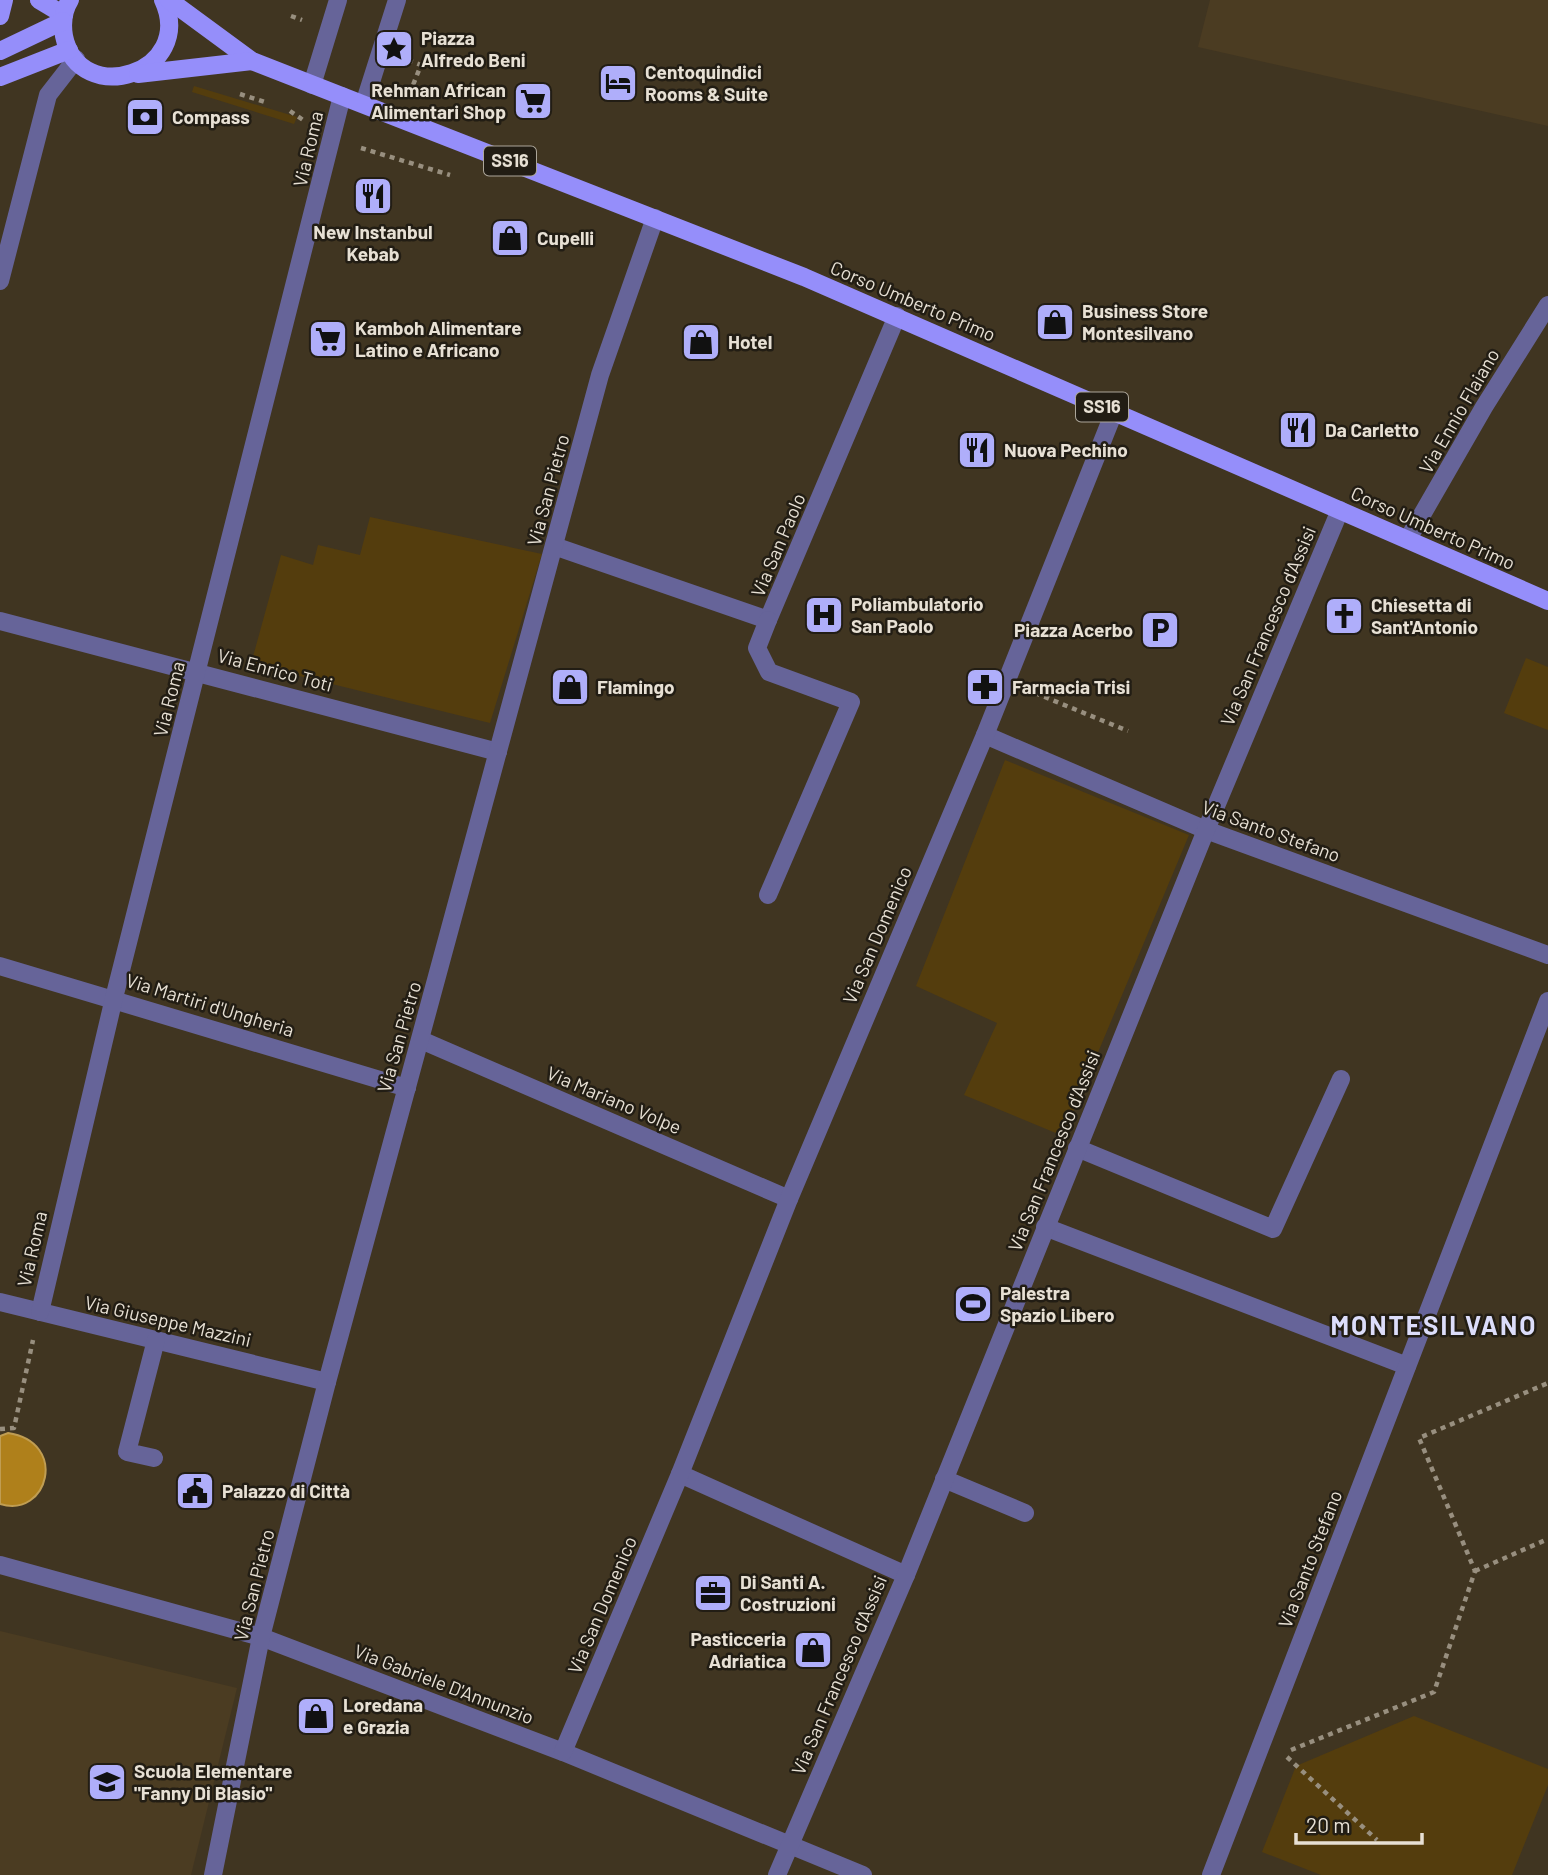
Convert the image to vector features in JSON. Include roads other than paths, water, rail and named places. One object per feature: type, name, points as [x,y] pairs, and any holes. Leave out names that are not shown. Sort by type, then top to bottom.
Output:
[{"type":"main road","points":[[0,16],[4,0]]},
{"type":"main road","points":[[39,0],[66,12]]},
{"type":"main road","points":[[133,74],[154,61],[167,39],[169,22],[163,0]]},
{"type":"main road","name":"Corso Umberto Primo","points":[[169,0],[252,61],[655,218],[897,316],[1548,601]]},
{"type":"main road","points":[[0,51],[66,12]]},
{"type":"main road","points":[[0,77],[73,55],[66,12]]},
{"type":"main road","name":"SS16","points":[[73,55],[90,71],[106,76],[133,74]]},
{"type":"main road","name":"Corso Umberto Primo","points":[[133,74],[252,61]]},
{"type":"street","points":[[312,85],[338,0]]},
{"type":"street","points":[[364,104],[397,0]]},
{"type":"street","points":[[0,281],[48,95],[73,55]]},
{"type":"street","name":"Via Roma","points":[[40,1312],[114,998],[342,96]]},
{"type":"street","name":"Via San Pietro","points":[[213,1875],[261,1637],[327,1382],[600,375],[655,218]]},
{"type":"street","name":"Via Ennio Flaiano","points":[[1408,540],[1484,407],[1548,305]]},
{"type":"street","name":"Via San Paolo","points":[[554,546],[768,620],[897,316]]},
{"type":"street","name":"Via San Domenico","points":[[563,1752],[680,1474],[789,1199],[985,734],[1114,412]]},
{"type":"street","name":"Via San Francesco d'Assisi","points":[[777,1875],[906,1575],[1206,830],[1340,510]]},
{"type":"street","points":[[768,620],[757,648],[769,672],[850,702],[768,895]]},
{"type":"street","name":"Via Enrico Toti","points":[[0,621],[498,752]]},
{"type":"street","name":"Via Santo Stefano","points":[[985,734],[1206,830],[1548,956]]},
{"type":"street","name":"Via Martiri d'Ungheria","points":[[0,966],[407,1088]]},
{"type":"street","name":"Via Santo Stefano","points":[[1211,1875],[1548,1001]]},
{"type":"street","name":"Via Mariano Volpe","points":[[421,1040],[789,1199]]},
{"type":"street","points":[[1077,1148],[1273,1229],[1341,1079]]},
{"type":"street","points":[[1045,1227],[1407,1366]]},
{"type":"street","name":"Via Giuseppe Mazzini","points":[[0,1302],[327,1382]]},
{"type":"street","points":[[154,1458],[127,1452],[156,1340]]},
{"type":"street","points":[[680,1474],[906,1575]]},
{"type":"street","points":[[944,1479],[1026,1513]]},
{"type":"street","name":"Via Gabriele D'Annunzio","points":[[0,1565],[261,1637],[563,1752],[855,1873]]},
{"type":"place","name":"Piazza Alfredo Beni","points":[[394,49]]},
{"type":"place","name":"Centoquindici Rooms & Suite","points":[[618,83]]},
{"type":"place","name":"Rehman African Alimentari Shop","points":[[533,101]]},
{"type":"place","name":"Compass","points":[[145,117]]},
{"type":"place","name":"New Instanbul Kebab","points":[[373,196]]},
{"type":"place","name":"Cupelli","points":[[510,238]]},
{"type":"place","name":"Business Store Montesilvano","points":[[1055,322]]},
{"type":"place","name":"Kamboh Alimentare Latino e Africano","points":[[328,339]]},
{"type":"place","name":"Hotel","points":[[701,342]]},
{"type":"place","name":"Da Carletto","points":[[1298,430]]},
{"type":"place","name":"Nuova Pechino","points":[[977,450]]},
{"type":"place","name":"Poliambulatorio San Paolo","points":[[824,615]]},
{"type":"place","name":"Chiesetta di Sant'Antonio","points":[[1344,616]]},
{"type":"place","name":"Piazza Acerbo","points":[[1160,630]]},
{"type":"place","name":"Flamingo","points":[[570,687]]},
{"type":"place","name":"Farmacia Trisi","points":[[985,687]]},
{"type":"place","name":"Palestra Spazio Libero","points":[[973,1304]]},
{"type":"place","name":"Palazzo di Città","points":[[195,1491]]},
{"type":"place","name":"Di Santi A. Costruzioni","points":[[713,1593]]},
{"type":"place","name":"Pasticceria Adriatica","points":[[813,1650]]},
{"type":"place","name":"Loredana e Grazia","points":[[316,1716]]},
{"type":"place","name":"Scuola Elementare \"Fanny Di Blasio\"","points":[[107,1782]]},
{"type":"district","name":"MONTESILVANO","points":[[1434,1326]]}]
